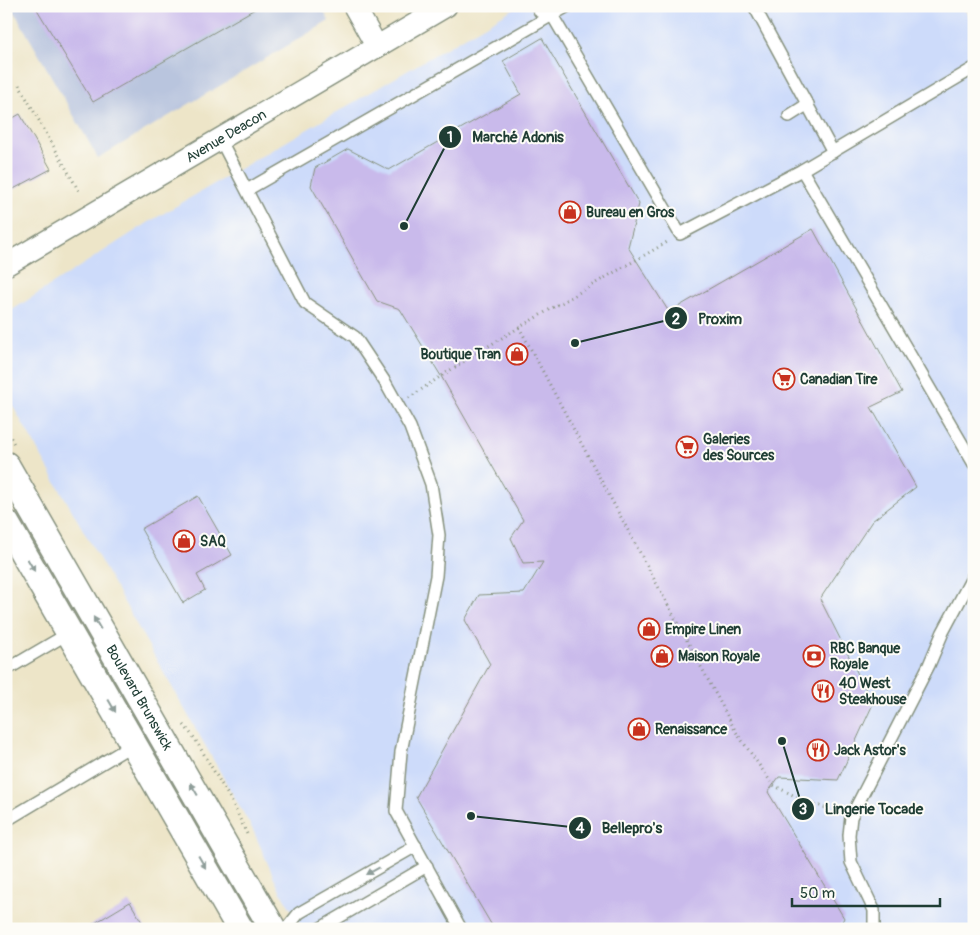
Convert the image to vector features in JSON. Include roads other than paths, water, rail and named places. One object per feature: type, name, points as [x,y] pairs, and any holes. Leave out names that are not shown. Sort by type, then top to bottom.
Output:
[{"type":"street","points":[[354,6],[377,47]]},
{"type":"street","name":"Avenue Deacon","points":[[6,265],[446,6]]},
{"type":"street","name":"Boulevard Brunswick","points":[[6,465],[273,929]]},
{"type":"street","name":"Boulevard Brunswick","points":[[6,523],[240,929]]},
{"type":"lane","points":[[537,6],[540,12],[552,11],[568,6]]},
{"type":"lane","points":[[754,6],[833,152]]},
{"type":"lane","points":[[247,190],[552,11]]},
{"type":"lane","points":[[552,11],[680,234],[802,170],[974,68]]},
{"type":"lane","points":[[789,116],[808,104]]},
{"type":"lane","points":[[220,139],[305,303],[355,337],[385,382],[410,426],[431,484],[439,535],[436,576],[401,752],[396,812],[461,929]]},
{"type":"lane","points":[[802,170],[974,464]]},
{"type":"lane","points":[[874,929],[874,910],[851,862],[849,836],[851,817],[974,574]]},
{"type":"lane","points":[[6,670],[69,633]]},
{"type":"lane","points":[[6,818],[7,820],[134,744]]},
{"type":"lane","points":[[286,929],[299,913],[416,846]]},
{"type":"lane","points":[[320,929],[427,866]]},
{"type":"place","name":"Bureau en Gros","points":[[570,212]]},
{"type":"place","name":"Marché Adonis","points":[[404,226]]},
{"type":"place","name":"Proxim","points":[[575,343]]},
{"type":"place","name":"Boutique Tran","points":[[517,354]]},
{"type":"place","name":"Canadian Tire","points":[[784,379]]},
{"type":"place","name":"Galeries des Sources","points":[[687,447]]},
{"type":"place","name":"SAQ","points":[[184,541]]},
{"type":"place","name":"Empire Linen","points":[[649,629]]},
{"type":"place","name":"Maison Royale","points":[[662,656]]},
{"type":"place","name":"RBC Banque Royale","points":[[814,656]]},
{"type":"place","name":"40 West Steakhouse","points":[[823,691]]},
{"type":"place","name":"Renaissance","points":[[639,729]]},
{"type":"place","name":"Lingerie Tocade","points":[[782,741]]},
{"type":"place","name":"Jack Astor's","points":[[818,750]]},
{"type":"place","name":"Bellepro's","points":[[471,816]]}]
